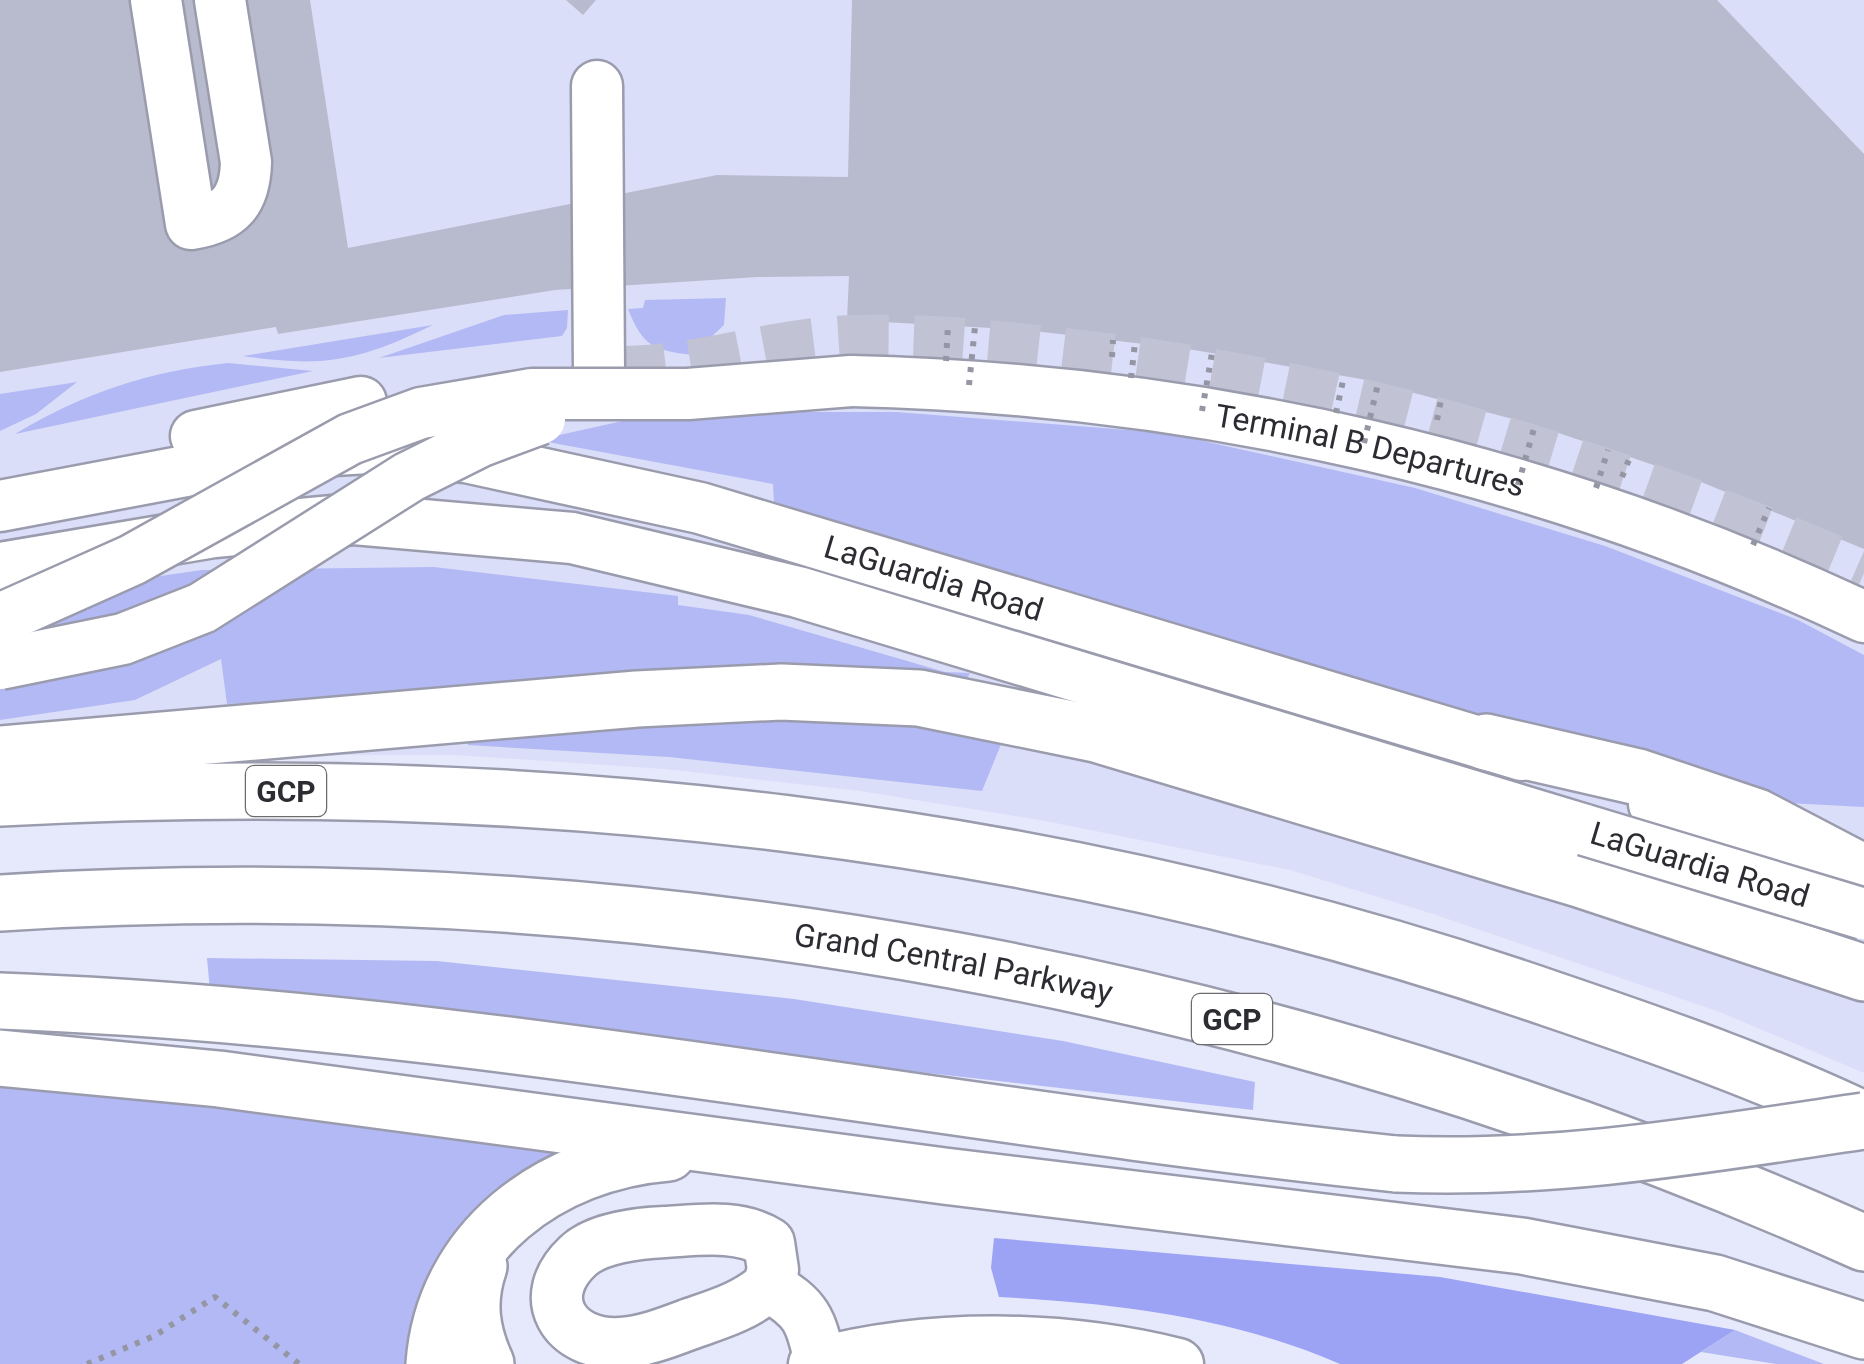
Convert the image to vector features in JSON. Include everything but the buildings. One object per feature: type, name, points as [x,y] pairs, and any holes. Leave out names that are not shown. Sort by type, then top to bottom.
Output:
[{"type":"highway","points":[[0,754],[637,699],[781,692],[919,698],[1028,717],[1115,740],[1561,874],[1864,973]]},
{"type":"highway","points":[[1486,742],[1638,777],[1757,816],[1864,873]]},
{"type":"highway","name":"GCP","points":[[0,798],[286,791],[483,798],[710,816],[974,851],[1236,904],[1379,942],[1613,1020],[1864,1120]]},
{"type":"highway","name":"Grand Central Parkway","points":[[0,903],[180,896],[445,902],[660,920],[940,956],[1182,1006],[1394,1065],[1624,1143],[1864,1244]]},
{"type":"highway","points":[[0,1001],[188,1011],[497,1040],[1396,1164],[1558,1164],[1864,1120]]},
{"type":"highway","points":[[0,1058],[219,1079],[944,1176],[1590,1256],[1715,1283],[1864,1331]]},
{"type":"highway","points":[[434,1364],[438,1326],[452,1286],[500,1226],[565,1179],[636,1155],[702,1153],[944,1176]]},
{"type":"highway","points":[[486,1364],[472,1322],[471,1303],[478,1270],[500,1226]]},
{"type":"street","points":[[156,0],[191,224],[225,214],[245,186],[246,162],[220,0]]},
{"type":"street","points":[[597,86],[599,371]]},
{"type":"street","name":"Terminal B Departures","points":[[0,619],[132,560],[350,439],[421,413],[532,394],[688,394],[958,373],[1202,411],[1350,428],[1670,536],[1864,617]]},
{"type":"street","points":[[10,504],[128,452],[361,402]]},
{"type":"street","points":[[0,664],[123,639],[202,608],[409,477],[481,441],[540,419]]},
{"type":"street","name":"LaGuardia Road","points":[[10,504],[233,460],[320,449],[398,450],[484,460],[700,508],[1486,742],[1700,824],[1783,872],[1864,928]]},
{"type":"street","name":"LaGuardia Road","points":[[0,568],[214,532],[338,520],[428,523],[572,538],[798,592],[1864,914]]},
{"type":"street","points":[[768,1286],[798,1302],[812,1327],[817,1363],[920,1346],[994,1342],[1070,1346],[1178,1364]]},
{"type":"path","points":[[948,325],[958,373]]},
{"type":"path","points":[[958,373],[975,327]]},
{"type":"path","points":[[1112,358],[1114,340]]},
{"type":"path","points":[[1131,378],[1136,343]]},
{"type":"path","points":[[1202,411],[1212,353]]},
{"type":"path","points":[[1344,376],[1350,428]]},
{"type":"path","points":[[1350,428],[1378,384]]},
{"type":"path","points":[[1436,421],[1441,400]]},
{"type":"path","points":[[1518,485],[1535,425]]},
{"type":"path","points":[[1596,488],[1608,450]]},
{"type":"path","points":[[1622,478],[1630,457]]},
{"type":"path","points":[[1753,545],[1769,508]]},
{"type":"path","points":[[87,1364],[154,1336],[215,1297],[299,1364]]},
{"type":"shaded area","points":[[0,0],[1864,0],[1864,1073],[1720,1012],[1433,914],[1290,870],[1040,820],[860,791],[664,769],[455,755],[253,755],[0,768]]},
{"type":"shaded area","points":[[726,298],[724,325],[692,355],[651,344],[639,332],[628,309],[643,308],[645,300]]},
{"type":"shaded area","points":[[568,310],[567,328],[562,336],[379,358],[504,315]]},
{"type":"shaded area","points":[[433,325],[383,347],[341,358],[296,361],[243,356]]},
{"type":"shaded area","points":[[228,363],[313,371],[15,434],[117,386]]},
{"type":"shaded area","points":[[77,382],[36,414],[0,431],[0,394]]},
{"type":"shaded area","points":[[663,412],[896,412],[1167,433],[1415,488],[1605,546],[1798,620],[1864,655],[1864,807],[1770,802],[774,503],[773,484],[537,440]]},
{"type":"shaded area","points":[[434,567],[678,596],[678,605],[749,615],[945,672],[970,673],[965,682],[645,678],[227,704],[221,659],[135,700],[0,720],[0,599],[202,570]]},
{"type":"shaded area","points":[[792,713],[1006,732],[982,791],[669,757],[468,745],[466,733]]},
{"type":"shaded area","points":[[207,958],[437,961],[794,999],[1063,1041],[1255,1082],[1253,1110],[210,991]]},
{"type":"shaded area","points":[[0,1087],[87,1091],[553,1142],[554,1158],[412,1364],[0,1364]]},
{"type":"shaded area","points":[[994,1238],[1440,1277],[1735,1330],[1682,1364],[1340,1364],[1257,1335],[1172,1315],[1086,1303],[999,1297],[991,1268]]},
{"type":"shaded area","points":[[1735,1330],[1824,1364],[1776,1364],[1701,1352]]},
{"type":"tunnel","points":[[616,371],[676,367],[795,346],[855,340],[940,341],[1182,369],[1382,409],[1578,464],[1674,497],[1864,573]]}]
